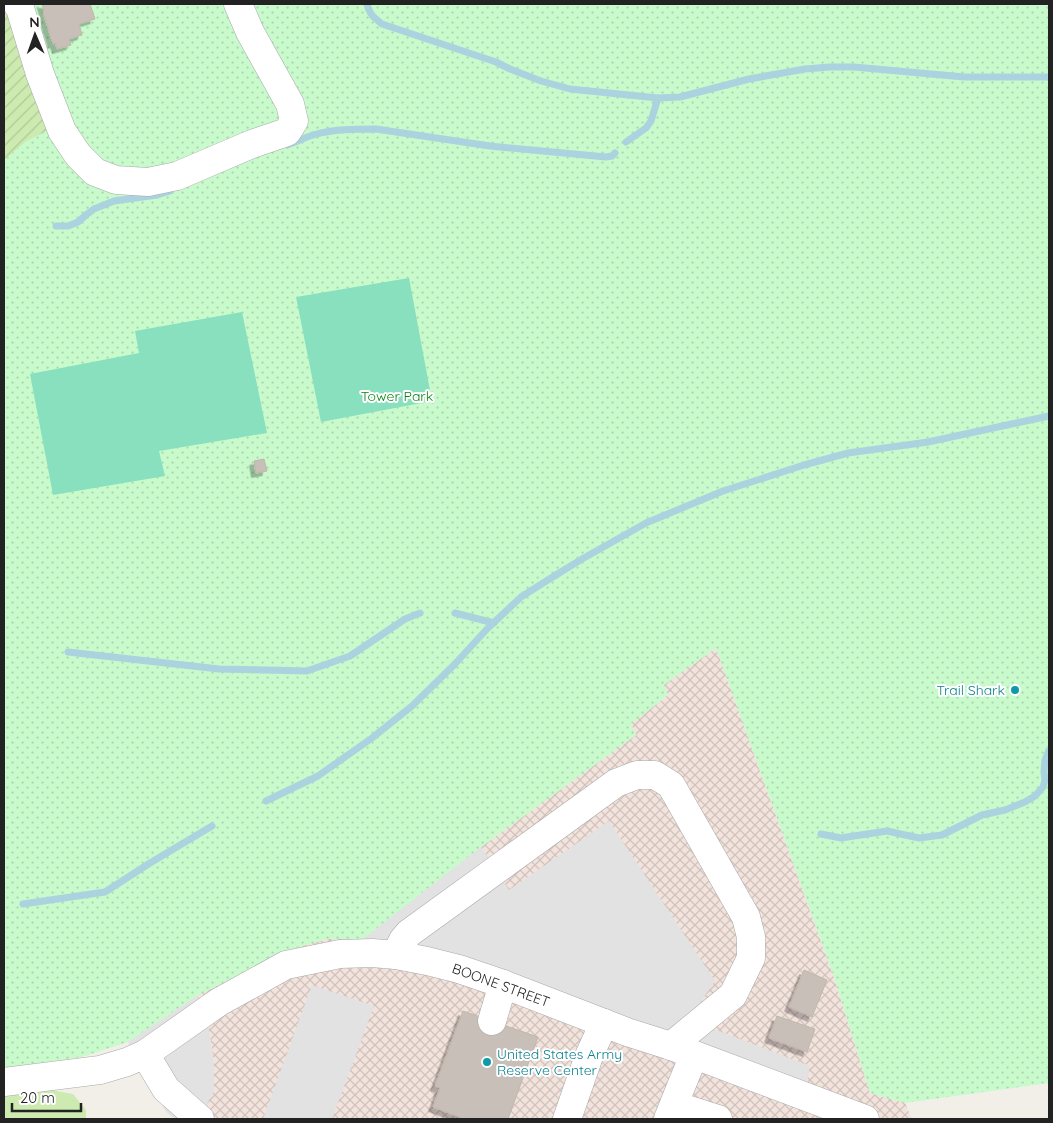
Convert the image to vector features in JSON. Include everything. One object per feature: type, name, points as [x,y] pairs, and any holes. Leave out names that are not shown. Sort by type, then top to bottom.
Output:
[{"type":"street","points":[[17,4],[20,8],[40,74],[62,131],[78,155],[95,172],[116,180],[148,182],[177,176],[252,144],[287,132],[294,121],[290,104],[250,32],[238,4]]},
{"type":"street","points":[[396,955],[403,940],[409,933],[616,783],[637,775],[655,775],[671,784],[746,917],[751,937],[751,958],[733,995],[683,1050],[671,1112],[718,1119]]},
{"type":"street","name":"BOONE STREET","points":[[4,1082],[100,1070],[127,1062],[145,1054],[219,1002],[286,965],[340,954],[372,953],[396,955],[452,967],[503,984],[865,1119]]},
{"type":"street","points":[[492,1021],[503,984]]},
{"type":"street","points":[[567,1119],[589,1056],[604,1023]]},
{"type":"street","points":[[145,1054],[166,1089],[200,1119]]},
{"type":"shaded area","name":"United States Army Reserve Center","points":[[716,648],[834,978],[870,1093],[905,1103],[912,1119],[190,1119],[214,1091],[214,1064],[208,1023],[197,996],[285,951],[327,939],[363,939],[481,847],[636,735],[631,724],[668,695],[663,685]]},
{"type":"shaded area","points":[[609,821],[715,981],[700,1003],[711,1028],[810,1066],[806,1087],[430,950],[363,939],[481,847],[509,890]]},
{"type":"shaded area","points":[[312,985],[374,1006],[332,1119],[263,1119]]},
{"type":"shaded area","points":[[197,996],[208,1023],[214,1064],[214,1091],[205,1108],[190,1119],[175,1119],[166,1112],[128,1042]]},
{"type":"green space","name":"Tower Park","points":[[4,4],[1049,4],[1049,1083],[905,1103],[870,1093],[834,977],[716,648],[664,685],[668,695],[631,724],[636,735],[481,847],[363,939],[327,939],[285,951],[197,996],[128,1042],[82,1057],[4,1068]]},
{"type":"green space","points":[[4,4],[54,127],[25,142],[4,160]]},
{"type":"green space","points":[[409,278],[432,401],[321,422],[296,297]]},
{"type":"green space","points":[[242,312],[267,433],[159,451],[165,476],[53,495],[30,374],[139,353],[135,331]]},
{"type":"green space","points":[[45,1089],[73,1094],[86,1110],[86,1119],[4,1119],[4,1095]]},
{"type":"building","points":[[42,4],[90,4],[95,19],[79,24],[82,35],[69,39],[71,45],[57,49],[55,43],[53,44]]},
{"type":"building","points":[[264,459],[267,471],[256,473],[254,461]]},
{"type":"building","points":[[804,970],[827,980],[812,1017],[789,1007]]},
{"type":"building","name":"United States Army Reserve Center","points":[[463,1011],[538,1037],[508,1119],[462,1119],[433,1107],[440,1088],[435,1086]]},
{"type":"building","points":[[777,1016],[815,1029],[807,1052],[769,1038]]},
{"type":"waterway","points":[[367,4],[372,16],[382,24],[496,62],[541,81],[570,89],[658,98],[680,97],[749,79],[805,69],[830,67],[854,67],[964,77],[1049,77]]},
{"type":"waterway","points":[[626,142],[646,128],[651,121],[658,98]]},
{"type":"waterway","points":[[287,145],[313,135],[328,132],[376,129],[490,146],[606,157],[612,156],[615,153]]},
{"type":"waterway","points":[[56,226],[68,226],[78,222],[94,209],[114,201],[157,195],[170,191]]},
{"type":"waterway","points":[[266,801],[318,776],[372,738],[412,706],[521,597],[582,559],[646,523],[723,491],[848,453],[928,442],[1049,416]]},
{"type":"waterway","points":[[68,652],[219,669],[307,671],[350,656],[405,619],[420,613]]},
{"type":"waterway","points":[[455,613],[494,623]]},
{"type":"waterway","points":[[821,834],[841,838],[887,831],[919,838],[942,835],[982,815],[1005,810],[1035,796],[1043,787],[1045,760],[1049,750]]},
{"type":"waterway","points":[[23,904],[105,892],[212,826]]},
{"type":"place","name":"Trail Shark","points":[[1015,690]]},
{"type":"place","name":"United States Army Reserve Center","points":[[487,1062]]}]
